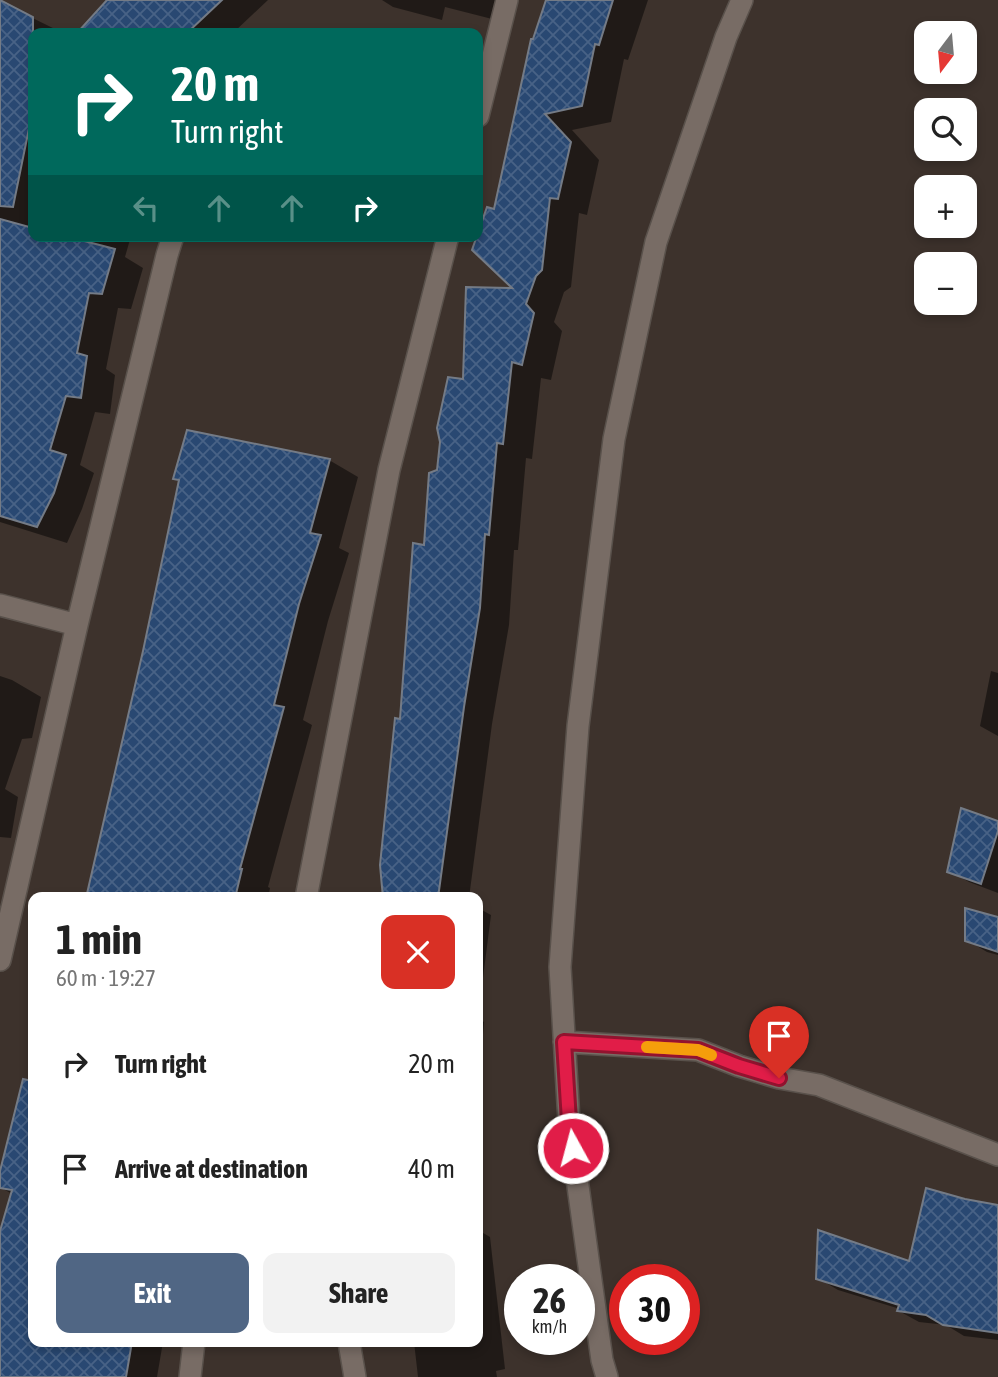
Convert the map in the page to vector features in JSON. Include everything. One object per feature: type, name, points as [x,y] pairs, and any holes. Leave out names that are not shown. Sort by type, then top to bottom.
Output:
[{"type":"street","points":[[483,75],[488,34],[507,0]]},
{"type":"street","points":[[607,1377],[602,1360],[569,1121],[560,967],[578,726],[614,439],[656,242],[726,37],[742,0]]},
{"type":"street","points":[[0,960],[171,242]]},
{"type":"street","points":[[307,892],[389,470],[446,242]]},
{"type":"street","points":[[0,606],[78,625]]},
{"type":"street","points":[[564,1042],[698,1050],[779,1078],[819,1085],[998,1155]]},
{"type":"street","points":[[190,1377],[193,1347]]},
{"type":"street","points":[[350,1347],[355,1377]]},
{"type":"building","points":[[0,0],[33,17],[33,28],[28,28],[28,134],[13,207],[0,206]]},
{"type":"building","points":[[107,0],[222,0],[192,28],[82,28]]},
{"type":"building","points":[[546,0],[613,0],[599,45],[595,44],[582,106],[545,114],[571,142],[558,199],[550,198],[542,270],[536,276],[526,304],[534,313],[522,365],[512,362],[503,444],[497,443],[489,535],[485,534],[480,608],[439,892],[382,892],[380,865],[395,718],[400,719],[413,543],[424,545],[429,473],[437,470],[440,442],[437,428],[448,377],[463,379],[466,287],[512,288],[472,250],[475,242],[483,242],[483,218],[487,207],[494,209],[533,39]]},
{"type":"building","points":[[0,219],[28,227],[28,242],[88,242],[115,249],[102,294],[89,293],[77,353],[87,356],[81,398],[66,396],[50,450],[66,455],[54,493],[37,527],[0,516]]},
{"type":"building","points":[[187,430],[330,459],[310,533],[321,535],[299,604],[274,705],[284,707],[240,869],[236,892],[87,892],[179,480],[173,479]]},
{"type":"building","points":[[961,808],[998,821],[998,831],[981,884],[947,872]]},
{"type":"building","points":[[965,908],[998,917],[998,952],[965,941]]},
{"type":"building","points":[[23,1079],[28,1080],[28,1347],[131,1347],[126,1377],[0,1377],[0,1231],[12,1190],[0,1188],[0,1171]]},
{"type":"building","points":[[926,1188],[998,1205],[998,1333],[943,1325],[926,1315],[897,1311],[899,1305],[816,1279],[818,1230],[909,1261]]},
{"type":"slow traffic","points":[[647,1047],[698,1050],[711,1055]]},
{"type":"route","points":[[573,1148],[564,1042],[698,1050],[779,1078]]}]
